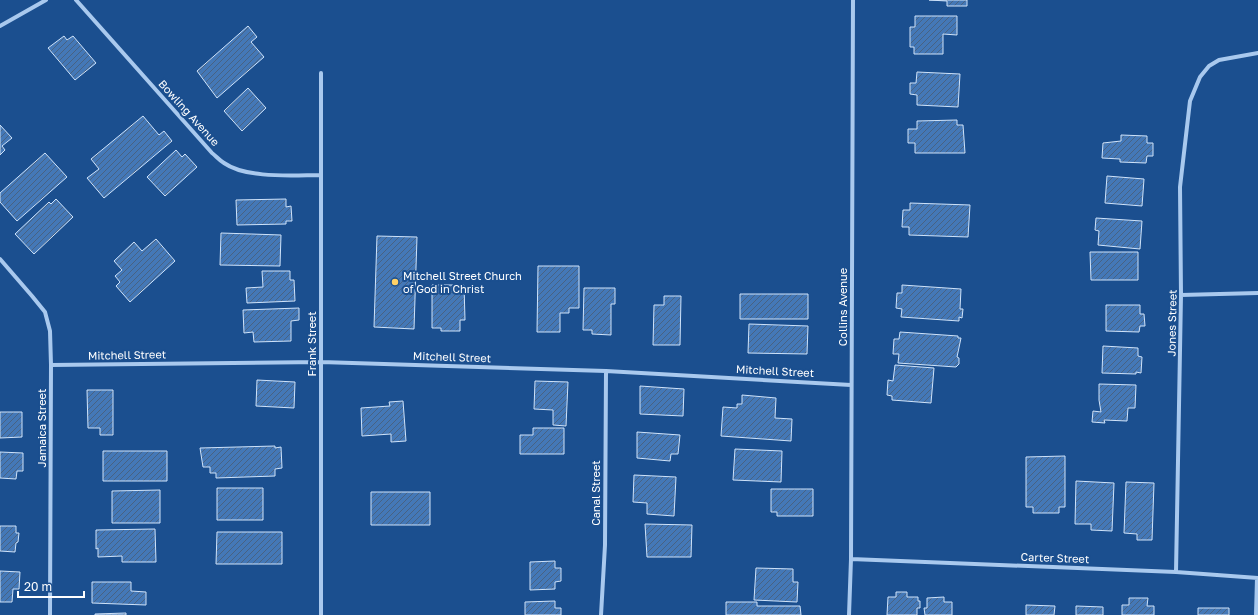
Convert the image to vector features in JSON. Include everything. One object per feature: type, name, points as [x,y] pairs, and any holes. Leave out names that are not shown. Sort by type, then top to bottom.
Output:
[{"type":"street","points":[[0,26],[46,0]]},
{"type":"street","name":"Bowling Avenue","points":[[76,0],[212,153],[224,163],[238,169],[263,175],[321,175]]},
{"type":"street","name":"Collins Avenue","points":[[849,615],[851,559],[853,0]]},
{"type":"street","name":"Jones Street","points":[[1176,572],[1181,295],[1180,187],[1190,100],[1200,77],[1209,66],[1219,60],[1258,53]]},
{"type":"street","name":"Frank Street","points":[[321,72],[321,615]]},
{"type":"street","name":"Jamaica Street","points":[[0,259],[45,312],[50,331],[50,615]]},
{"type":"street","points":[[1181,295],[1258,293]]},
{"type":"street","name":"Mitchell Street","points":[[51,365],[321,362],[606,371],[851,385]]},
{"type":"street","name":"Canal Street","points":[[601,615],[605,545],[606,371]]},
{"type":"street","name":"Carter Street","points":[[851,559],[1176,572],[1257,578]]},
{"type":"street","points":[[1256,615],[1257,578]]},
{"type":"building","points":[[929,0],[967,0],[967,6],[947,6],[947,1]]},
{"type":"building","points":[[915,16],[957,16],[957,35],[943,34],[943,54],[914,54],[914,47],[910,47],[910,27],[915,27]]},
{"type":"building","points":[[248,26],[257,37],[251,42],[264,57],[217,98],[197,71]]},
{"type":"building","points":[[64,36],[67,40],[73,36],[96,63],[75,80],[48,48]]},
{"type":"building","points":[[917,72],[960,74],[958,107],[917,105],[917,95],[910,94],[910,83],[916,83]]},
{"type":"building","points":[[248,88],[266,108],[242,131],[224,111]]},
{"type":"building","points":[[143,116],[159,135],[164,131],[172,141],[104,198],[87,178],[99,169],[91,159]]},
{"type":"building","points":[[957,120],[957,125],[963,125],[965,153],[915,153],[915,143],[908,143],[908,129],[917,129],[917,121]]},
{"type":"building","points":[[0,125],[12,138],[2,146],[5,150],[0,155]]},
{"type":"building","points":[[1121,135],[1147,136],[1147,143],[1153,143],[1153,156],[1147,156],[1146,163],[1120,162],[1120,159],[1102,158],[1103,143],[1121,141]]},
{"type":"building","points":[[176,150],[182,157],[185,154],[197,167],[165,196],[147,177]]},
{"type":"building","points":[[45,153],[67,177],[17,221],[0,202],[0,193]]},
{"type":"building","points":[[1107,176],[1144,179],[1142,206],[1105,203]]},
{"type":"building","points":[[56,199],[73,217],[34,254],[15,234],[49,202],[51,204]]},
{"type":"building","points":[[286,199],[286,207],[291,206],[292,221],[286,221],[286,224],[237,225],[236,200]]},
{"type":"building","points":[[910,203],[970,205],[968,237],[909,235],[909,227],[902,227],[903,210],[910,210]]},
{"type":"building","points":[[1096,218],[1142,221],[1140,249],[1098,245],[1099,231],[1095,230]]},
{"type":"building","points":[[221,233],[281,235],[280,266],[220,265]]},
{"type":"building","name":"Mitchell Street Church of God in Christ","points":[[377,236],[417,237],[414,329],[374,327]]},
{"type":"building","points":[[156,239],[175,261],[130,302],[116,286],[120,282],[115,276],[122,270],[114,261],[134,242],[142,251]]},
{"type":"building","points":[[1090,252],[1138,252],[1138,280],[1091,280]]},
{"type":"building","points":[[538,266],[579,266],[579,308],[569,308],[569,313],[560,313],[560,332],[537,332]]},
{"type":"building","points":[[262,271],[290,271],[290,280],[294,280],[295,301],[247,303],[246,288],[263,287]]},
{"type":"building","points":[[432,285],[464,285],[465,320],[460,320],[460,331],[441,331],[441,328],[432,328]]},
{"type":"building","points":[[902,285],[961,289],[960,309],[963,309],[962,318],[959,317],[959,321],[901,317],[902,309],[896,308],[897,293],[902,293]]},
{"type":"building","points":[[584,288],[615,288],[615,304],[611,304],[611,335],[592,334],[592,330],[583,330]]},
{"type":"building","points":[[740,294],[808,294],[808,319],[740,319]]},
{"type":"building","points":[[664,296],[681,296],[680,345],[653,345],[654,305],[664,305]]},
{"type":"building","points":[[1106,305],[1140,305],[1140,314],[1144,314],[1145,326],[1140,326],[1139,332],[1106,331]]},
{"type":"building","points":[[299,308],[299,320],[291,321],[291,341],[254,342],[253,332],[244,333],[243,310]]},
{"type":"building","points":[[749,324],[808,326],[807,354],[748,353]]},
{"type":"building","points":[[900,332],[958,336],[958,338],[961,338],[957,357],[959,358],[959,364],[956,367],[898,363],[899,354],[893,354],[894,339],[899,339]]},
{"type":"building","points":[[1103,346],[1138,348],[1138,356],[1142,357],[1141,373],[1102,373]]},
{"type":"building","points":[[895,365],[934,368],[931,403],[892,400],[892,396],[887,395],[888,380],[893,381]]},
{"type":"building","points":[[257,380],[295,382],[294,408],[256,406]]},
{"type":"building","points":[[535,381],[568,382],[566,426],[553,425],[553,410],[534,409]]},
{"type":"building","points":[[1099,384],[1136,385],[1135,408],[1128,408],[1127,421],[1104,420],[1105,423],[1092,422],[1093,411],[1101,412]]},
{"type":"building","points":[[640,386],[684,389],[683,416],[640,414]]},
{"type":"building","points":[[87,390],[113,390],[113,435],[100,435],[100,428],[88,428]]},
{"type":"building","points":[[742,395],[776,398],[775,418],[792,419],[791,441],[721,436],[723,407],[737,408],[737,404],[742,404]]},
{"type":"building","points":[[403,401],[406,441],[391,442],[391,434],[362,436],[361,408],[390,406],[389,402]]},
{"type":"building","points":[[0,412],[22,412],[22,437],[0,438]]},
{"type":"building","points":[[533,428],[564,428],[564,454],[520,454],[520,435],[533,435]]},
{"type":"building","points":[[637,432],[680,435],[678,454],[671,454],[670,461],[637,458]]},
{"type":"building","points":[[275,446],[275,448],[281,447],[282,468],[275,469],[275,476],[216,478],[216,473],[210,473],[210,467],[203,467],[200,448]]},
{"type":"building","points":[[735,449],[782,451],[781,482],[733,480]]},
{"type":"building","points":[[103,451],[167,451],[167,481],[103,481]]},
{"type":"building","points":[[0,452],[23,453],[23,471],[17,471],[16,479],[0,478]]},
{"type":"building","points":[[1065,456],[1065,507],[1059,507],[1059,513],[1033,513],[1033,507],[1026,507],[1026,457]]},
{"type":"building","points":[[634,475],[676,477],[674,516],[647,514],[647,503],[633,502]]},
{"type":"building","points":[[1076,481],[1114,483],[1112,531],[1091,530],[1091,524],[1075,524]]},
{"type":"building","points":[[1126,482],[1154,483],[1152,540],[1137,540],[1137,534],[1124,533]]},
{"type":"building","points":[[217,488],[263,488],[263,520],[217,520]]},
{"type":"building","points":[[771,489],[813,489],[813,516],[777,516],[777,512],[771,512]]},
{"type":"building","points":[[160,490],[160,523],[112,523],[112,491]]},
{"type":"building","points":[[371,492],[430,492],[430,525],[371,525]]},
{"type":"building","points":[[645,524],[692,525],[691,557],[647,557]]},
{"type":"building","points":[[0,526],[16,526],[16,533],[19,533],[15,552],[0,551]]},
{"type":"building","points":[[155,529],[156,562],[122,562],[122,556],[98,557],[98,548],[96,549],[96,530]]},
{"type":"building","points":[[217,532],[282,532],[282,564],[216,564]]},
{"type":"building","points":[[555,561],[555,568],[561,568],[561,581],[555,582],[555,589],[530,590],[530,562]]},
{"type":"building","points":[[756,568],[793,569],[793,582],[798,582],[797,602],[754,600]]},
{"type":"building","points":[[0,571],[20,572],[19,589],[13,589],[12,602],[0,602]]},
{"type":"building","points":[[92,582],[131,582],[131,591],[146,592],[146,605],[92,603]]},
{"type":"building","points":[[896,592],[907,592],[907,597],[918,597],[918,601],[920,601],[920,608],[917,608],[917,615],[887,615],[888,597],[896,597]]},
{"type":"building","points":[[944,597],[944,602],[952,602],[952,615],[925,615],[924,608],[927,608],[927,598]]},
{"type":"building","points":[[1129,598],[1148,598],[1147,606],[1154,606],[1154,615],[1122,615],[1122,605],[1129,605]]},
{"type":"building","points":[[555,601],[555,608],[561,608],[561,615],[525,615],[525,602]]},
{"type":"building","points":[[726,602],[757,602],[757,606],[800,606],[801,615],[726,615]]},
{"type":"building","points":[[1026,605],[1055,606],[1054,615],[1026,615]]},
{"type":"building","points":[[1076,606],[1103,607],[1103,615],[1076,615]]},
{"type":"building","points":[[1198,608],[1229,608],[1229,615],[1198,615]]},
{"type":"building","points":[[126,613],[126,615],[95,615],[95,614]]},
{"type":"place","name":"Mitchell Street Church of God in Christ","points":[[395,282]]}]
